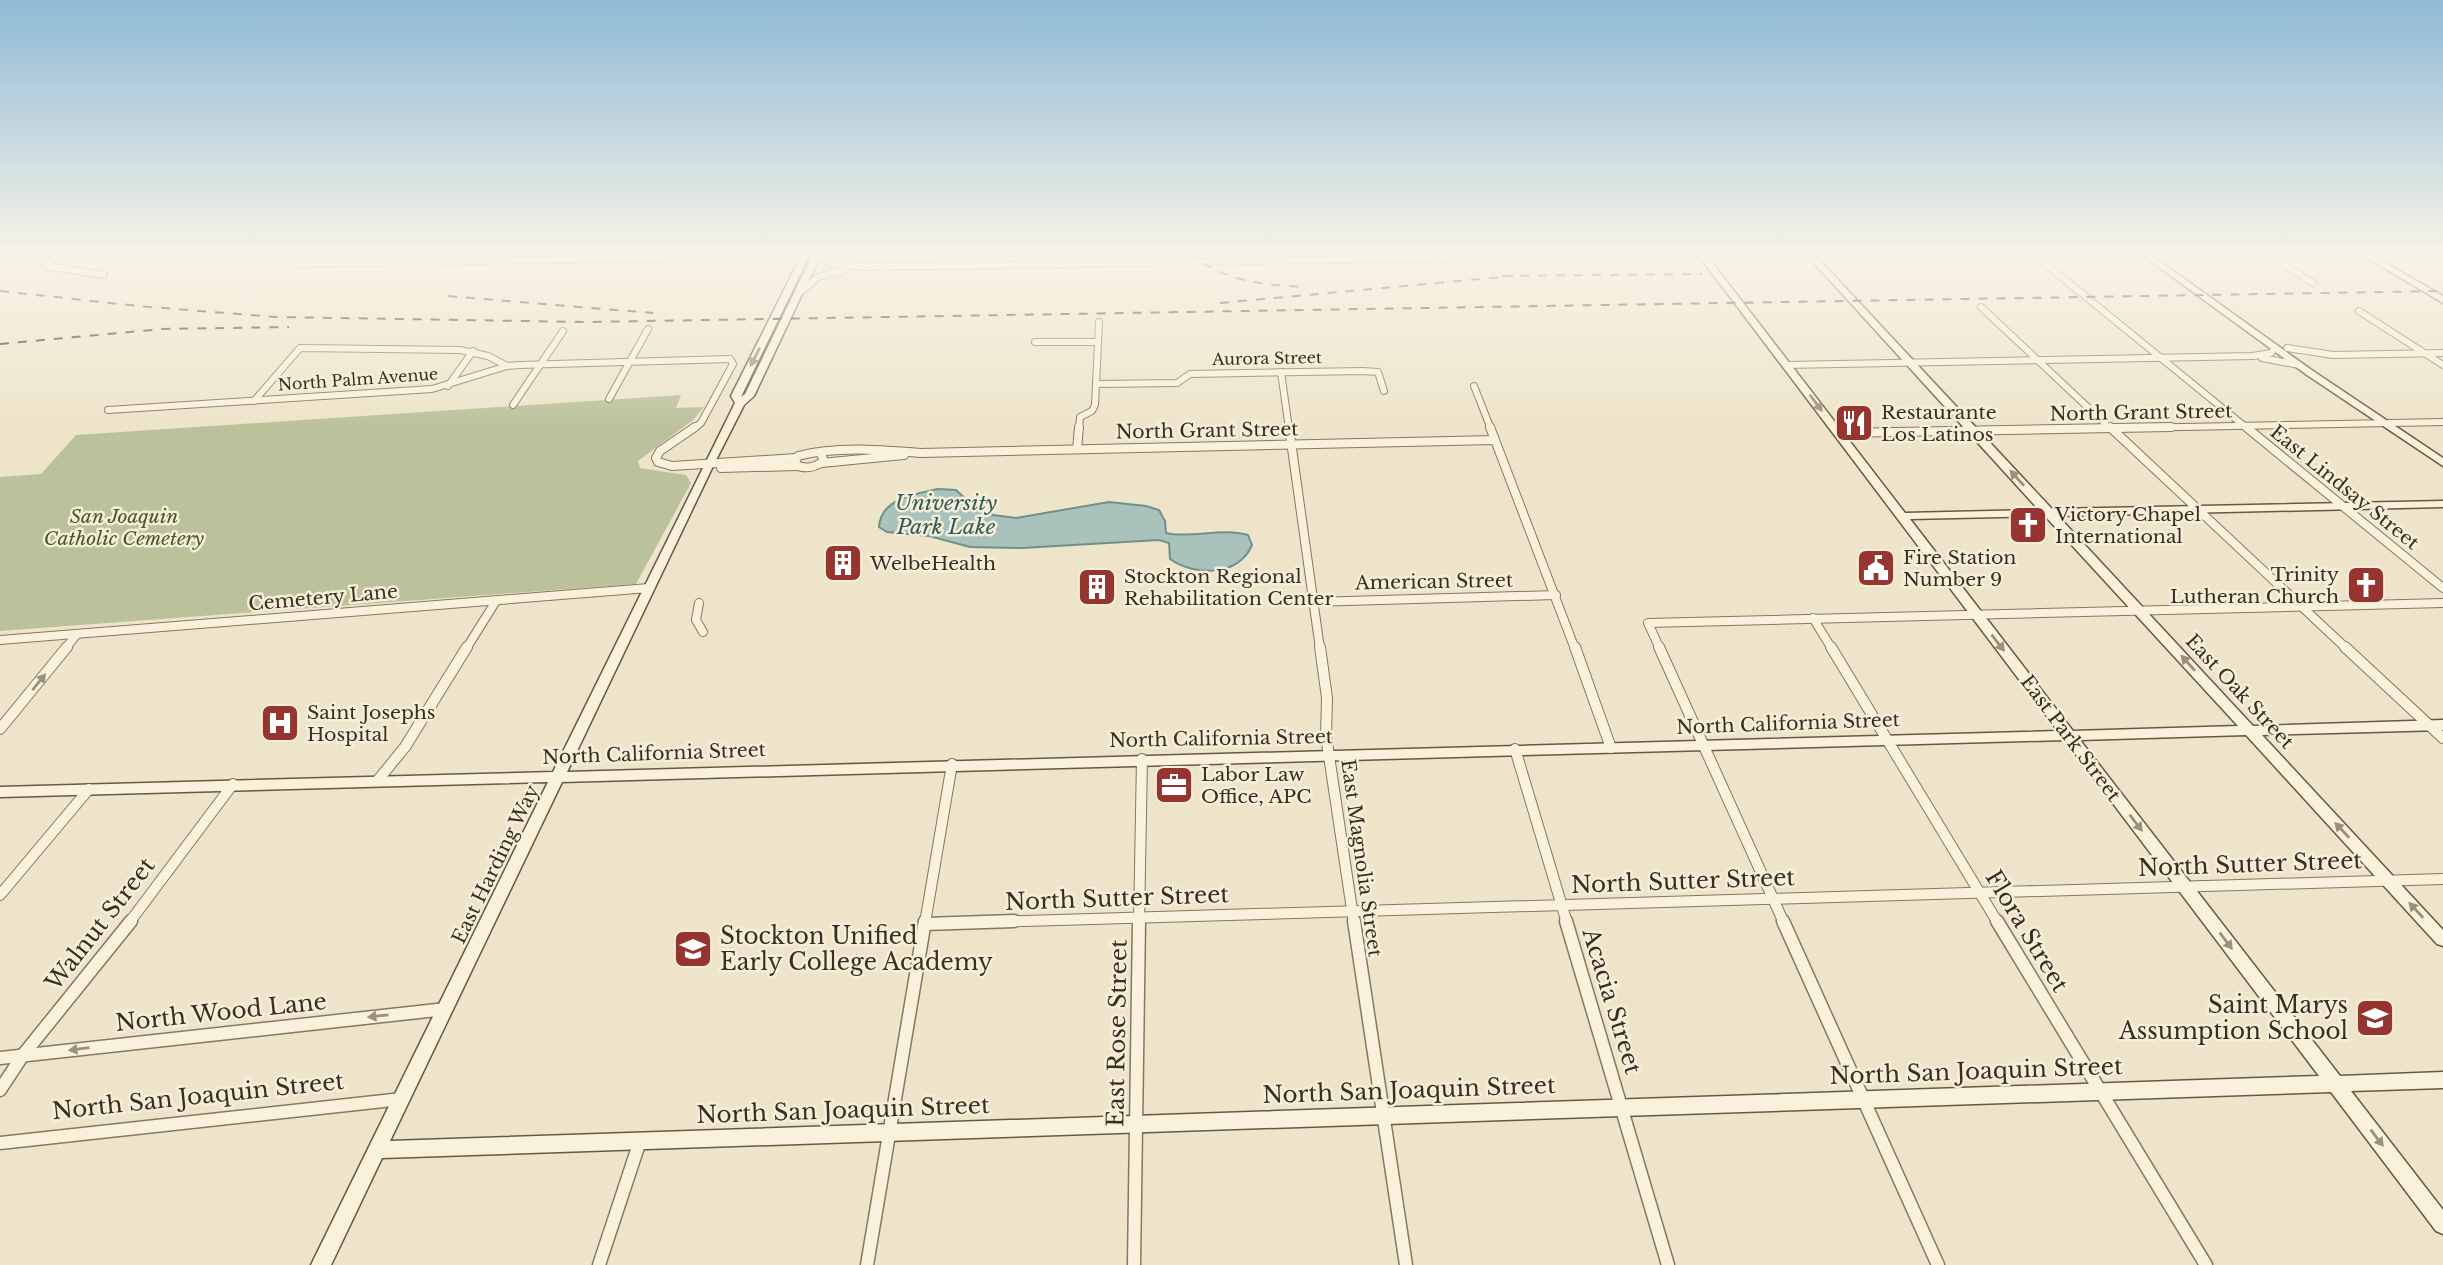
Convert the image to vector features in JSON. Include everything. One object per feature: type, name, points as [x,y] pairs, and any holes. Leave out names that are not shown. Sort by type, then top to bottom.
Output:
[{"type":"street","name":"East Harding Way","points":[[740,403],[736,396],[782,311]]},
{"type":"street","name":"East Harding Way","points":[[321,1265],[709,464],[740,403],[749,396],[790,311]]},
{"type":"street","name":"East Park Street","points":[[1745,311],[2443,1225]]},
{"type":"street","name":"East Oak Street","points":[[1864,311],[2443,940]]},
{"type":"street","points":[[1985,311],[2301,606],[2436,725],[2443,738]]},
{"type":"street","name":"East Lindsay Street","points":[[2104,311],[2443,588]]},
{"type":"street","points":[[2224,311],[2443,463]]},
{"type":"street","points":[[2236,311],[2382,415],[2385,421]]},
{"type":"street","points":[[2359,311],[2443,365]]},
{"type":"street","points":[[1077,449],[1080,417],[1094,409],[1099,322]]},
{"type":"street","points":[[609,399],[648,329]]},
{"type":"street","points":[[513,405],[563,331]]},
{"type":"street","points":[[1035,342],[1098,342]]},
{"type":"street","points":[[254,401],[300,348],[473,351],[507,366]]},
{"type":"street","points":[[1786,365],[2253,356],[2271,354],[2275,348]]},
{"type":"street","points":[[2287,348],[2333,355],[2443,353]]},
{"type":"street","points":[[449,386],[473,351]]},
{"type":"street","points":[[2310,365],[2314,359],[2333,355]]},
{"type":"street","points":[[2253,356],[2299,365]]},
{"type":"street","name":"North Palm Avenue","points":[[108,410],[432,390],[507,366],[718,358],[733,360]]},
{"type":"street","name":"North Grant Street","points":[[733,360],[731,369],[701,424],[660,451],[656,458],[658,462],[667,466],[709,464],[733,469],[797,462],[808,468],[821,463],[920,453],[1495,440]]},
{"type":"street","name":"East Magnolia Street","points":[[1281,372],[1326,698],[1326,736],[1406,1265]]},
{"type":"street","name":"Aurora Street","points":[[1096,384],[1177,383],[1190,374],[1378,372],[1384,391]]},
{"type":"street","points":[[1474,386],[1556,595],[1611,748]]},
{"type":"street","name":"North Grant Street","points":[[1839,433],[2443,422]]},
{"type":"street","name":"North Grant Street","points":[[797,462],[807,453],[879,450],[920,453]]},
{"type":"street","points":[[821,454],[824,458],[821,463]]},
{"type":"street","points":[[1902,516],[2443,504]]},
{"type":"street","name":"Cemetery Lane","points":[[0,640],[649,588]]},
{"type":"street","name":"American Street","points":[[1313,602],[1556,595]]},
{"type":"street","points":[[378,780],[405,747],[496,601]]},
{"type":"street","points":[[699,603],[696,620],[703,632]]},
{"type":"street","points":[[1937,1265],[1648,623],[2443,603]]},
{"type":"street","name":"Flora Street","points":[[1813,618],[2206,1265]]},
{"type":"street","points":[[0,729],[77,634]]},
{"type":"street","name":"North California Street","points":[[0,792],[2436,725]]},
{"type":"street","name":"Acacia Street","points":[[1515,749],[1668,1265]]},
{"type":"street","name":"East Rose Street","points":[[1134,1265],[1142,759]]},
{"type":"street","points":[[867,1265],[952,764]]},
{"type":"street","name":"Walnut Street","points":[[0,1090],[23,1055],[122,933],[233,784]]},
{"type":"street","points":[[0,895],[89,789]]},
{"type":"street","name":"North Sutter Street","points":[[925,924],[2443,879]]},
{"type":"street","name":"North Wood Lane","points":[[0,1058],[446,1009]]},
{"type":"street","name":"North San Joaquin Street","points":[[377,1150],[2443,1080]]},
{"type":"street","name":"North San Joaquin Street","points":[[0,1143],[402,1099]]},
{"type":"street","points":[[599,1265],[640,1141]]},
{"type":"green space","name":"San Joaquin Catholic Cemetery","points":[[681,395],[676,408],[704,407],[693,420],[638,461],[640,468],[686,475],[691,483],[636,584],[0,631],[0,477],[41,474],[76,435]]},
{"type":"water","name":"University Park Lake","points":[[938,489],[956,490],[970,503],[993,515],[1016,518],[1109,502],[1146,506],[1159,510],[1165,521],[1166,533],[1238,533],[1248,535],[1252,545],[1237,563],[1227,568],[1204,571],[1180,565],[1170,559],[1169,543],[1159,540],[1022,548],[970,547],[929,536],[887,532],[879,527],[881,517],[892,504]]},
{"type":"railway","points":[[201,311],[276,317],[586,322],[1243,311]]},
{"type":"railway","points":[[629,311],[653,313]]},
{"type":"railway","points":[[0,344],[162,329],[289,327]]},
{"type":"place","name":"Restaurante Los Latinos","points":[[1854,423]]},
{"type":"place","name":"Victory Chapel International","points":[[2028,525]]},
{"type":"place","name":"WelbeHealth","points":[[843,563]]},
{"type":"place","name":"Fire Station Number 9","points":[[1876,568]]},
{"type":"place","name":"Trinity Lutheran Church","points":[[2366,585]]},
{"type":"place","name":"Stockton Regional Rehabilitation Center","points":[[1097,587]]},
{"type":"place","name":"Saint Josephs Hospital","points":[[280,723]]},
{"type":"place","name":"Labor Law Office, APC","points":[[1174,785]]},
{"type":"place","name":"Stockton Unified Early College Academy","points":[[693,949]]},
{"type":"place","name":"Saint Marys Assumption School","points":[[2375,1018]]}]
